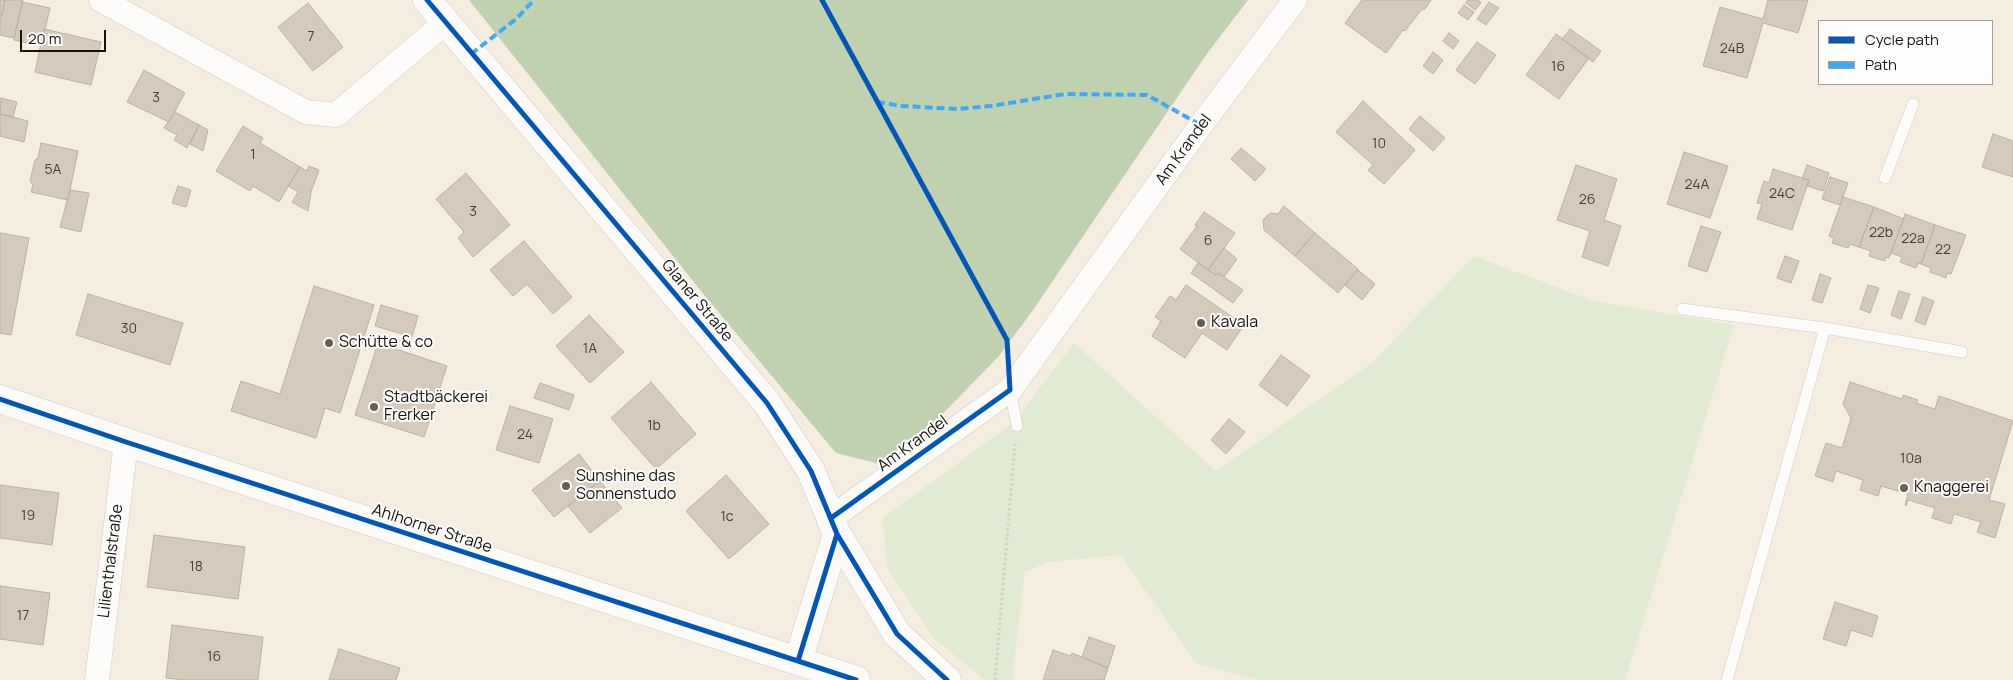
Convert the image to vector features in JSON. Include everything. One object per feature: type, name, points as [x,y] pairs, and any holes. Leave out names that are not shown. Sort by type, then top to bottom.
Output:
[{"type":"street","points":[[101,0],[306,112],[336,115],[446,22]]},
{"type":"street","name":"Glaner Straße","points":[[427,0],[767,403],[811,471],[834,526],[897,634],[947,680]]},
{"type":"street","name":"Am Krandel","points":[[834,526],[1010,390],[1201,125],[1295,0]]},
{"type":"street","name":"Ahlhorner Straße","points":[[0,399],[126,442],[856,680]]},
{"type":"street","name":"Lilienthalstraße","points":[[97,680],[126,442]]},
{"type":"street","points":[[798,661],[834,526]]},
{"type":"lane","points":[[1885,178],[1913,104]]},
{"type":"lane","points":[[1682,309],[1825,328],[1962,352]]},
{"type":"lane","points":[[1727,680],[1825,328]]},
{"type":"lane","points":[[1010,390],[1017,426]]},
{"type":"path","points":[[822,0],[1007,340],[1010,390]]},
{"type":"path","points":[[995,680],[1017,426]]},
{"type":"green space","points":[[469,0],[1248,0],[1206,55],[1033,310],[999,356],[925,432],[876,463],[836,453],[701,291]]},
{"type":"green space","points":[[1474,256],[1593,301],[1734,325],[1625,680],[1258,680],[1196,663],[1121,555],[1047,562],[1025,572],[1012,680],[984,680],[933,637],[887,568],[883,518],[1014,422],[1074,343],[1216,471],[1372,363]]},
{"type":"building","points":[[0,0],[5,0],[2,16],[0,16]]},
{"type":"building","points":[[5,0],[23,0],[14,38],[0,35],[0,16],[2,16]]},
{"type":"building","points":[[1362,0],[1431,0],[1405,31],[1403,30],[1386,53],[1345,23]]},
{"type":"building","points":[[1468,0],[1478,0],[1481,3],[1475,10],[1466,3]]},
{"type":"building","points":[[1768,0],[1808,0],[1798,33],[1763,23],[1747,78],[1703,66],[1720,7],[1763,19]]},
{"type":"building","points":[[22,2],[50,8],[41,46],[14,40]]},
{"type":"building","points":[[1489,2],[1499,8],[1486,25],[1477,19]]},
{"type":"building","points":[[308,3],[343,47],[313,71],[278,27]]},
{"type":"building","points":[[1464,5],[1474,12],[1468,20],[1458,13]]},
{"type":"building","points":[[44,29],[101,42],[91,85],[35,72]]},
{"type":"building","points":[[1570,29],[1601,51],[1593,62],[1562,39]]},
{"type":"building","points":[[1449,33],[1459,41],[1453,49],[1443,41]]},
{"type":"building","points":[[1556,34],[1589,58],[1559,99],[1526,75]]},
{"type":"building","points":[[1477,42],[1496,55],[1475,84],[1456,70]]},
{"type":"building","points":[[1433,52],[1443,60],[1433,74],[1423,66]]},
{"type":"building","points":[[144,70],[185,93],[169,122],[127,102]]},
{"type":"building","points":[[1,98],[17,102],[13,117],[0,114]]},
{"type":"building","points":[[1363,101],[1415,150],[1384,184],[1368,170],[1373,165],[1336,132]]},
{"type":"building","points":[[175,112],[199,125],[187,148],[174,140],[177,135],[164,128]]},
{"type":"building","points":[[0,114],[28,121],[24,142],[0,136]]},
{"type":"building","points":[[1420,116],[1445,138],[1433,151],[1409,129]]},
{"type":"building","points":[[199,125],[208,130],[203,151],[190,144]]},
{"type":"building","points":[[243,126],[263,138],[260,143],[300,167],[279,202],[253,186],[250,191],[216,171]]},
{"type":"building","points":[[1993,134],[2013,141],[2013,177],[1982,167]]},
{"type":"building","points":[[41,143],[78,151],[68,200],[31,192],[33,185],[30,181]]},
{"type":"building","points":[[1241,148],[1266,169],[1255,181],[1231,159]]},
{"type":"building","points":[[1684,152],[1728,166],[1710,218],[1667,204]]},
{"type":"building","points":[[1576,165],[1617,179],[1604,220],[1621,226],[1608,266],[1582,257],[1590,231],[1557,220]]},
{"type":"building","points":[[1807,165],[1829,173],[1823,191],[1807,186],[1809,180],[1802,179]]},
{"type":"building","points":[[309,166],[319,170],[311,192],[308,211],[292,202],[298,192],[288,186],[300,167],[307,171]]},
{"type":"building","points":[[1773,169],[1809,180],[1792,230],[1757,219],[1762,204],[1757,203],[1764,181],[1769,183]]},
{"type":"building","points":[[466,173],[510,225],[473,257],[458,238],[464,232],[436,199]]},
{"type":"building","points":[[1830,177],[1848,183],[1840,205],[1822,199]]},
{"type":"building","points":[[178,186],[191,190],[186,207],[172,203]]},
{"type":"building","points":[[70,190],[89,193],[81,232],[60,227]]},
{"type":"building","points":[[1843,197],[1874,207],[1859,247],[1850,244],[1848,248],[1832,243],[1834,238],[1829,236]]},
{"type":"building","points":[[1284,206],[1315,233],[1295,256],[1264,230],[1263,220],[1270,213],[1278,214]]},
{"type":"building","points":[[1874,207],[1904,219],[1889,258],[1886,257],[1885,261],[1869,256],[1871,251],[1859,247]]},
{"type":"building","points":[[1204,212],[1235,233],[1208,270],[1180,249],[1197,226],[1195,225]]},
{"type":"building","points":[[1905,214],[1935,225],[1921,264],[1918,263],[1916,268],[1900,262],[1902,257],[1891,253]]},
{"type":"building","points":[[1935,225],[1966,235],[1951,274],[1947,273],[1946,278],[1930,272],[1931,268],[1921,264]]},
{"type":"building","points":[[1701,226],[1721,232],[1707,272],[1688,266]]},
{"type":"building","points":[[0,233],[29,238],[11,335],[0,333]]},
{"type":"building","points":[[1315,233],[1358,269],[1338,293],[1295,256]]},
{"type":"building","points":[[524,241],[572,297],[553,314],[527,284],[513,296],[490,270]]},
{"type":"building","points":[[1224,248],[1237,259],[1224,277],[1208,270]]},
{"type":"building","points":[[1785,256],[1799,261],[1791,283],[1777,278]]},
{"type":"building","points":[[1198,263],[1216,275],[1218,273],[1243,290],[1233,303],[1191,273]]},
{"type":"building","points":[[1358,270],[1375,284],[1362,300],[1345,285]]},
{"type":"building","points":[[1820,274],[1831,278],[1822,303],[1812,300]]},
{"type":"building","name":"Kavala","points":[[1186,285],[1244,325],[1227,350],[1202,333],[1185,358],[1152,336],[1161,321],[1155,317],[1170,296],[1176,300]]},
{"type":"building","points":[[1868,285],[1879,288],[1870,313],[1860,309]]},
{"type":"building","name":"Schütte & co","points":[[314,286],[374,305],[340,413],[325,408],[316,438],[231,411],[241,381],[280,394]]},
{"type":"building","points":[[1899,291],[1910,294],[1901,319],[1891,315]]},
{"type":"building","points":[[88,294],[183,323],[170,365],[76,335]]},
{"type":"building","points":[[1923,297],[1934,301],[1925,325],[1915,321]]},
{"type":"building","points":[[381,305],[418,316],[412,337],[375,326]]},
{"type":"building","points":[[589,315],[624,352],[590,383],[556,346]]},
{"type":"building","points":[[378,343],[447,366],[424,437],[355,415]]},
{"type":"building","points":[[1281,355],[1310,376],[1287,406],[1259,385]]},
{"type":"building","points":[[651,382],[696,434],[656,469],[611,418]]},
{"type":"building","points":[[1850,382],[1902,399],[1903,395],[1918,400],[1916,403],[1935,409],[1939,396],[2013,421],[1989,500],[2005,504],[1995,538],[1977,532],[1981,522],[1954,514],[1951,524],[1932,518],[1935,508],[1908,500],[1906,506],[1908,494],[1881,486],[1878,496],[1860,490],[1863,480],[1836,471],[1833,482],[1815,476],[1826,443],[1842,448],[1851,418],[1843,404]]},
{"type":"building","points":[[540,383],[574,395],[569,410],[534,398]]},
{"type":"building","points":[[510,406],[553,419],[539,463],[496,450]]},
{"type":"building","points":[[1229,419],[1245,432],[1226,454],[1211,440]]},
{"type":"building","name":"Sunshine das Sonnenstudo","points":[[579,454],[600,481],[554,517],[532,490]]},
{"type":"building","points":[[726,475],[769,524],[729,559],[686,511]]},
{"type":"building","points":[[600,481],[622,508],[590,533],[568,506]]},
{"type":"building","points":[[0,485],[59,493],[52,545],[0,538]]},
{"type":"building","points":[[154,535],[245,547],[238,599],[147,587]]},
{"type":"building","points":[[0,586],[50,593],[43,645],[0,639]]},
{"type":"building","points":[[1835,602],[1878,616],[1872,637],[1851,630],[1846,646],[1823,639]]},
{"type":"building","points":[[172,625],[263,637],[258,680],[185,680],[166,678]]},
{"type":"building","points":[[1089,637],[1115,646],[1108,668],[1082,657]]},
{"type":"building","points":[[339,649],[400,668],[396,680],[329,680]]},
{"type":"building","points":[[1053,650],[1071,656],[1072,653],[1108,668],[1104,680],[1043,680]]},
{"type":"marked path","points":[[471,54],[516,19],[534,0]]},
{"type":"marked path","points":[[877,102],[902,106],[957,109],[991,106],[1065,94],[1147,95],[1201,125]]},
{"type":"cycle path","points":[[427,0],[767,403],[811,471],[837,534],[897,634],[947,680]]},
{"type":"cycle path","points":[[822,0],[1007,340],[1010,390],[831,518]]},
{"type":"cycle path","points":[[0,399],[126,442],[856,680]]},
{"type":"cycle path","points":[[798,661],[837,534]]},
{"type":"place","name":"Kavala","points":[[1201,323]]},
{"type":"place","name":"Schütte & co","points":[[329,343]]},
{"type":"place","name":"Stadtbäckerei Frerker","points":[[374,407]]},
{"type":"place","name":"Sunshine das Sonnenstudo","points":[[566,486]]},
{"type":"place","name":"Knaggerei","points":[[1904,488]]}]
